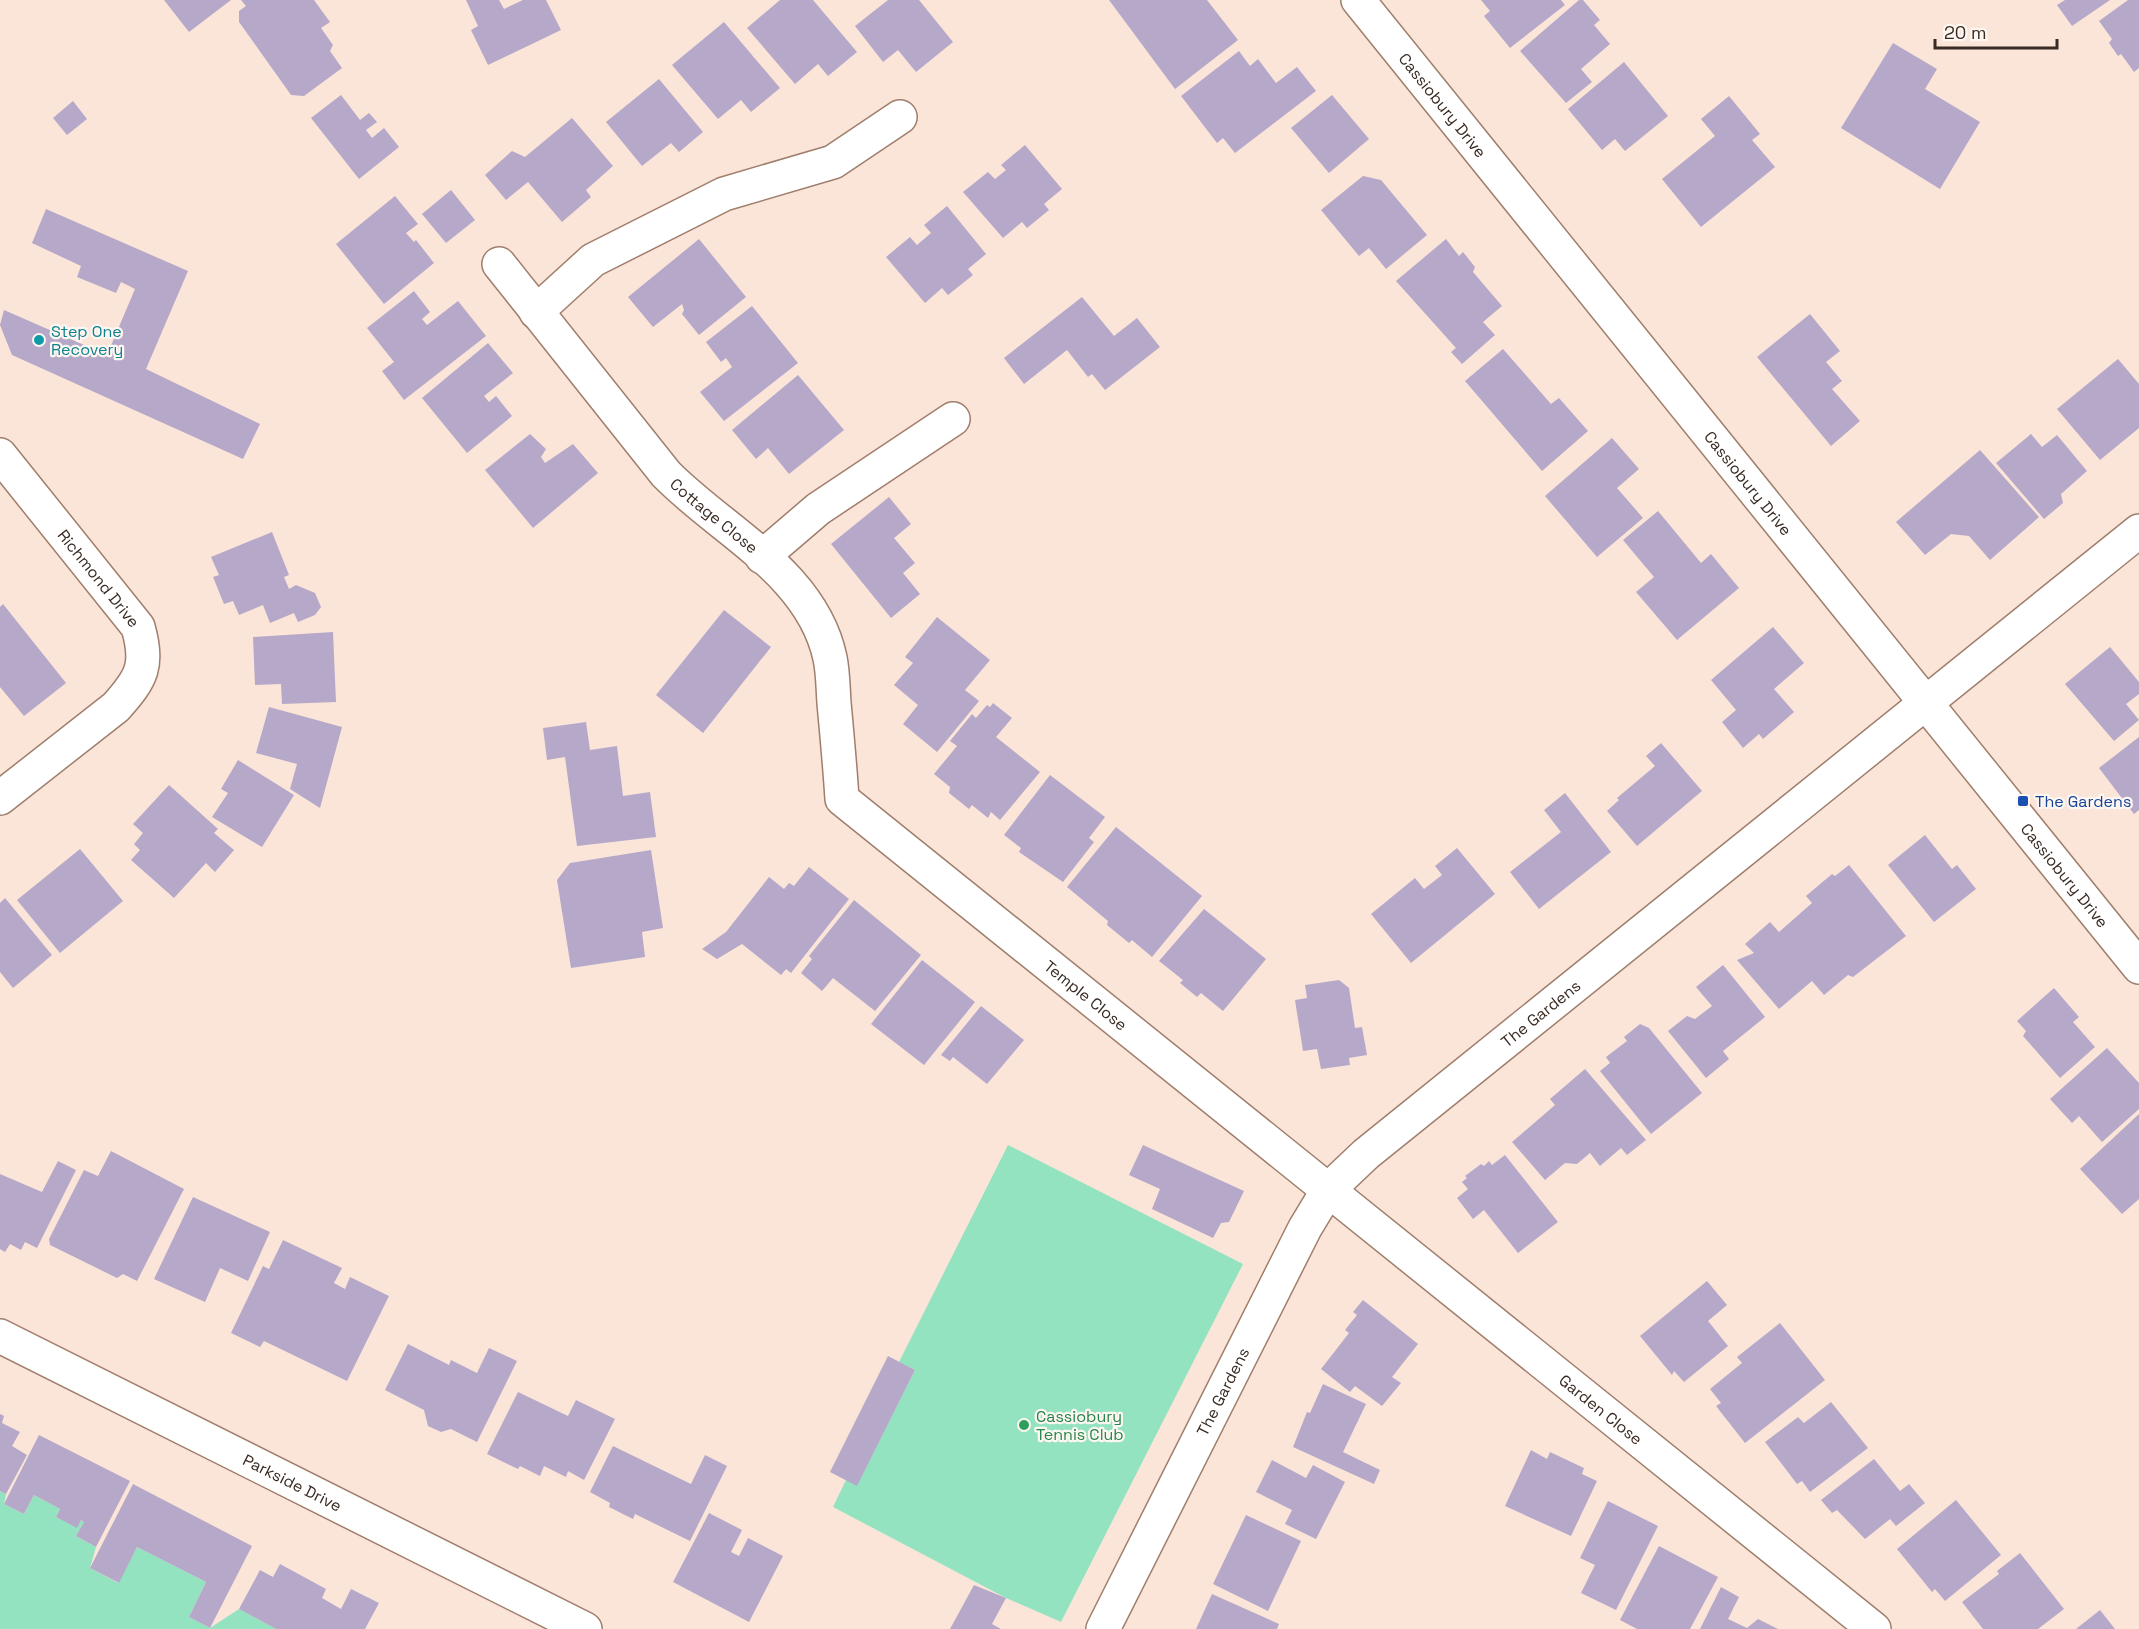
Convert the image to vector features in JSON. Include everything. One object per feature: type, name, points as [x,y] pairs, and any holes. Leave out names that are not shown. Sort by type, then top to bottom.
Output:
[{"type":"street","name":"Cassiobury Drive","points":[[1358,0],[2139,967]]},
{"type":"street","points":[[536,312],[593,260],[724,194],[832,162],[900,117]]},
{"type":"street","name":"Cottage Close","points":[[499,264],[666,474],[687,496],[789,580],[808,604],[822,630],[830,658],[842,799]]},
{"type":"street","points":[[762,557],[818,509],[953,419]]},
{"type":"street","name":"Richmond Drive","points":[[0,455],[138,627],[145,660],[141,673],[116,707],[0,798]]},
{"type":"street","name":"The Gardens","points":[[1103,1629],[1299,1238],[1328,1190],[1366,1154],[2139,531]]},
{"type":"street","name":"Temple Close","points":[[842,799],[1328,1190]]},
{"type":"street","name":"Garden Close","points":[[1328,1190],[1874,1629]]},
{"type":"street","name":"Parkside Drive","points":[[0,1336],[585,1629]]},
{"type":"green space","name":"Cassiobury Tennis Club","points":[[1008,1145],[1243,1264],[1061,1622],[1006,1598],[833,1507],[846,1480],[857,1485],[915,1370],[899,1362]]},
{"type":"green space","points":[[0,1491],[6,1494],[4,1504],[24,1514],[34,1495],[60,1509],[56,1517],[77,1527],[81,1520],[84,1522],[76,1536],[96,1547],[90,1568],[118,1583],[137,1547],[206,1582],[189,1617],[210,1628],[239,1609],[276,1629],[0,1629]]},
{"type":"building","points":[[164,0],[231,0],[189,32]]},
{"type":"building","points":[[241,0],[314,0],[330,22],[321,28],[333,45],[330,51],[342,68],[304,96],[291,95],[239,22],[239,11],[246,6]]},
{"type":"building","points":[[466,0],[499,0],[504,9],[523,0],[546,0],[561,30],[488,65],[471,30],[478,26]]},
{"type":"building","points":[[780,0],[813,0],[857,52],[828,76],[818,64],[795,84],[747,28]]},
{"type":"building","points":[[888,0],[919,0],[953,42],[916,72],[898,50],[883,62],[855,26]]},
{"type":"building","points":[[1109,0],[1207,0],[1238,40],[1175,89]]},
{"type":"building","points":[[1481,0],[1561,0],[1565,5],[1510,48],[1484,16],[1490,11]]},
{"type":"building","points":[[1579,0],[1583,0],[1600,20],[1594,25],[1610,44],[1581,69],[1592,82],[1566,103],[1520,51]]},
{"type":"building","points":[[2065,0],[2110,0],[2072,26],[2057,5]]},
{"type":"building","points":[[2128,0],[2139,0],[2139,68],[2134,72],[2121,54],[2118,56],[2109,43],[2112,39],[2099,21]]},
{"type":"building","points":[[724,22],[780,88],[751,112],[741,100],[718,119],[672,65]]},
{"type":"building","points":[[1893,43],[1937,69],[1925,89],[1980,122],[1940,189],[1841,128]]},
{"type":"building","points":[[1239,51],[1250,66],[1258,59],[1276,83],[1297,67],[1316,91],[1235,153],[1223,138],[1217,143],[1181,96]]},
{"type":"building","points":[[1624,62],[1668,116],[1625,151],[1615,139],[1602,150],[1568,109]]},
{"type":"building","points":[[659,79],[703,132],[679,152],[671,143],[642,166],[606,122]]},
{"type":"building","points":[[341,95],[360,120],[369,113],[377,122],[366,130],[372,138],[384,128],[399,147],[359,179],[311,118]]},
{"type":"building","points":[[1332,95],[1369,139],[1329,173],[1291,128]]},
{"type":"building","points":[[1729,96],[1760,134],[1752,140],[1775,167],[1701,227],[1662,179],[1715,136],[1701,119]]},
{"type":"building","points":[[73,101],[87,119],[67,135],[53,118]]},
{"type":"building","points":[[572,118],[613,166],[586,190],[591,197],[562,222],[528,182],[506,200],[485,175],[512,151],[525,157]]},
{"type":"building","points":[[1025,145],[1062,189],[1044,204],[1049,210],[1027,228],[1022,222],[1003,238],[963,192],[988,172],[995,179],[1006,170],[1001,165]]},
{"type":"building","points":[[1363,176],[1381,180],[1427,235],[1386,269],[1369,248],[1359,256],[1321,210]]},
{"type":"building","points":[[451,190],[475,220],[446,243],[422,214]]},
{"type":"building","points":[[395,196],[418,224],[406,233],[414,242],[416,240],[434,263],[384,304],[336,244]]},
{"type":"building","points":[[947,206],[986,254],[968,269],[973,275],[948,295],[942,288],[925,303],[886,257],[910,237],[917,245],[931,233],[924,225]]},
{"type":"building","name":"Step One Recovery","points":[[46,209],[188,271],[146,369],[260,424],[243,459],[12,355],[0,325],[4,310],[107,355],[135,289],[121,282],[116,293],[77,277],[81,266],[32,243]]},
{"type":"building","points":[[699,239],[746,297],[699,335],[682,314],[684,310],[682,304],[653,327],[628,297]]},
{"type":"building","points":[[1446,239],[1459,256],[1463,252],[1475,267],[1473,272],[1502,306],[1483,322],[1495,335],[1462,364],[1451,352],[1456,348],[1396,281]]},
{"type":"building","points":[[414,291],[430,312],[422,319],[427,325],[458,301],[486,336],[404,400],[382,371],[394,362],[367,328]]},
{"type":"building","points":[[1082,297],[1114,336],[1137,318],[1160,347],[1105,390],[1092,374],[1088,377],[1067,350],[1024,384],[1004,358]]},
{"type":"building","points":[[752,306],[798,363],[724,421],[700,392],[732,367],[726,358],[721,362],[706,342]]},
{"type":"building","points":[[1810,314],[1840,351],[1826,362],[1842,381],[1832,389],[1860,421],[1831,446],[1757,357]]},
{"type":"building","points":[[488,343],[513,373],[484,396],[489,402],[496,396],[512,416],[467,453],[422,398]]},
{"type":"building","points":[[1503,349],[1551,404],[1559,398],[1588,431],[1542,471],[1465,381]]},
{"type":"building","points":[[2118,359],[2139,384],[2139,428],[2100,460],[2057,409]]},
{"type":"building","points":[[798,375],[844,430],[789,474],[768,448],[756,459],[732,430]]},
{"type":"building","points":[[530,434],[546,449],[541,457],[545,463],[573,444],[598,473],[533,528],[485,470]]},
{"type":"building","points":[[2031,434],[2042,447],[2057,435],[2087,471],[2061,494],[2063,503],[2044,519],[1996,463]]},
{"type":"building","points":[[1612,438],[1639,469],[1617,488],[1643,518],[1597,557],[1545,496]]},
{"type":"building","points":[[1980,450],[2039,517],[1990,560],[1969,536],[1951,534],[1925,555],[1896,522]]},
{"type":"building","points":[[889,497],[911,524],[894,538],[915,563],[903,573],[920,594],[891,618],[831,544]]},
{"type":"building","points":[[1658,511],[1701,563],[1711,554],[1739,588],[1677,640],[1636,592],[1654,577],[1623,540]]},
{"type":"building","points":[[272,532],[289,575],[284,577],[289,589],[296,585],[315,593],[321,607],[315,615],[298,622],[294,613],[270,623],[263,605],[239,615],[233,601],[224,604],[213,577],[219,575],[211,557]]},
{"type":"building","points":[[3,604],[66,683],[24,716],[0,687],[0,607]]},
{"type":"building","points":[[724,610],[771,647],[703,733],[656,695]]},
{"type":"building","points":[[937,617],[990,660],[965,690],[979,701],[937,752],[903,724],[918,705],[894,685],[913,663],[905,657]]},
{"type":"building","points":[[1773,627],[1804,663],[1774,689],[1794,712],[1763,739],[1759,734],[1743,748],[1722,722],[1736,710],[1711,680]]},
{"type":"building","points":[[333,632],[336,702],[282,704],[281,684],[255,685],[253,637]]},
{"type":"building","points":[[2110,647],[2139,682],[2139,694],[2126,704],[2139,720],[2114,741],[2065,684]]},
{"type":"building","points":[[993,703],[1012,718],[996,737],[1040,772],[1000,820],[991,812],[988,818],[972,805],[969,809],[949,793],[950,787],[934,774],[957,746],[950,741],[972,714],[976,718],[987,705],[990,707]]},
{"type":"building","points":[[269,707],[342,727],[320,808],[290,789],[297,764],[256,753]]},
{"type":"building","points":[[586,722],[590,750],[617,746],[623,796],[650,792],[656,837],[577,846],[565,757],[547,760],[543,728]]},
{"type":"building","points":[[2139,737],[2139,810],[2134,814],[2099,768]]},
{"type":"building","points":[[1661,743],[1702,791],[1637,846],[1607,811],[1619,800],[1617,798],[1655,766],[1646,756]]},
{"type":"building","points":[[238,760],[294,795],[262,847],[212,817],[228,793],[221,789]]},
{"type":"building","points":[[1050,775],[1105,817],[1089,838],[1094,842],[1063,882],[1019,852],[1021,848],[1004,835]]},
{"type":"building","points":[[169,785],[218,829],[214,833],[234,850],[215,872],[206,863],[174,898],[131,860],[140,850],[134,844],[143,833],[133,824]]},
{"type":"building","points":[[1565,793],[1611,852],[1539,909],[1510,872],[1561,832],[1544,810]]},
{"type":"building","points":[[1116,827],[1202,896],[1152,957],[1132,940],[1129,943],[1107,925],[1108,921],[1067,887]]},
{"type":"building","points":[[1925,835],[1952,869],[1957,865],[1976,889],[1934,922],[1888,865]]},
{"type":"building","points":[[1457,848],[1495,894],[1411,963],[1371,914],[1415,878],[1424,889],[1442,875],[1435,866]]},
{"type":"building","points":[[80,849],[123,901],[60,953],[17,900]]},
{"type":"building","points":[[651,850],[663,928],[642,932],[645,957],[571,968],[557,880],[570,863]]},
{"type":"building","points":[[1849,865],[1906,936],[1853,977],[1848,975],[1824,995],[1812,981],[1779,1009],[1737,960],[1754,953],[1745,944],[1770,922],[1779,932],[1812,903],[1806,896],[1832,874],[1835,876]]},
{"type":"building","points":[[809,867],[849,899],[791,973],[786,969],[781,975],[742,944],[717,959],[702,949],[726,932],[769,877],[784,889],[789,883],[794,886]]},
{"type":"building","points":[[5,898],[52,955],[13,988],[0,972],[0,903]]},
{"type":"building","points":[[854,900],[921,955],[875,1011],[833,978],[822,991],[801,973],[812,959],[809,956]]},
{"type":"building","points":[[1204,909],[1266,959],[1223,1011],[1201,993],[1197,997],[1180,983],[1183,980],[1159,961]]},
{"type":"building","points":[[922,960],[975,1002],[924,1065],[871,1024]]},
{"type":"building","points":[[1723,965],[1765,1017],[1723,1051],[1729,1059],[1706,1078],[1668,1031],[1687,1016],[1695,1019],[1712,1006],[1696,987]]},
{"type":"building","points":[[1339,980],[1349,988],[1355,1028],[1362,1027],[1367,1055],[1349,1058],[1350,1065],[1321,1069],[1317,1049],[1303,1051],[1295,1000],[1307,998],[1305,985]]},
{"type":"building","points":[[2054,988],[2079,1017],[2073,1022],[2095,1047],[2060,1078],[2023,1036],[2026,1031],[2017,1021]]},
{"type":"building","points":[[981,1006],[1024,1040],[987,1084],[953,1057],[950,1061],[941,1055]]},
{"type":"building","points":[[1640,1024],[1649,1028],[1702,1093],[1651,1134],[1600,1071],[1610,1063],[1606,1057],[1627,1041],[1624,1037]]},
{"type":"building","points":[[2107,1048],[2139,1083],[2139,1109],[2102,1142],[2079,1116],[2072,1123],[2050,1099]]},
{"type":"building","points":[[1585,1069],[1646,1140],[1627,1155],[1621,1148],[1600,1166],[1590,1153],[1577,1164],[1565,1163],[1545,1180],[1512,1142],[1555,1105],[1550,1099]]},
{"type":"building","points":[[2139,1114],[2139,1199],[2122,1214],[2080,1169]]},
{"type":"building","points":[[1143,1145],[1244,1191],[1229,1222],[1221,1223],[1213,1238],[1152,1209],[1160,1189],[1129,1175]]},
{"type":"building","points":[[111,1151],[184,1189],[137,1281],[123,1274],[117,1278],[50,1245],[49,1239],[84,1170],[98,1176]]},
{"type":"building","points":[[1505,1155],[1558,1222],[1518,1253],[1484,1210],[1473,1219],[1457,1198],[1468,1189],[1462,1182],[1467,1178],[1465,1176],[1481,1164],[1484,1166],[1489,1161],[1492,1165]]},
{"type":"building","points":[[58,1161],[76,1170],[37,1248],[25,1242],[21,1250],[10,1244],[5,1252],[0,1249],[0,1174],[42,1192]]},
{"type":"building","points":[[193,1197],[270,1232],[248,1281],[220,1268],[205,1302],[154,1279]]},
{"type":"building","points":[[283,1240],[342,1268],[334,1283],[345,1289],[350,1277],[389,1296],[347,1381],[264,1341],[260,1347],[231,1333],[263,1266],[269,1269]]},
{"type":"building","points":[[1707,1281],[1727,1305],[1708,1321],[1728,1346],[1684,1382],[1674,1371],[1672,1375],[1640,1336]]},
{"type":"building","points":[[1363,1300],[1418,1344],[1392,1377],[1401,1383],[1382,1406],[1355,1386],[1350,1392],[1321,1369],[1349,1333],[1345,1330],[1357,1315],[1353,1312]]},
{"type":"building","points":[[1780,1323],[1825,1380],[1745,1443],[1716,1406],[1721,1403],[1710,1389],[1742,1363],[1737,1357]]},
{"type":"building","points":[[408,1344],[449,1365],[451,1360],[477,1373],[489,1348],[517,1361],[477,1442],[451,1429],[441,1432],[428,1426],[424,1410],[385,1390]]},
{"type":"building","points":[[888,1356],[915,1370],[857,1486],[830,1472]]},
{"type":"building","points":[[1323,1384],[1366,1404],[1343,1452],[1380,1470],[1374,1484],[1293,1447],[1307,1412],[1310,1413]]},
{"type":"building","points":[[518,1392],[568,1416],[576,1400],[615,1419],[584,1480],[568,1471],[566,1477],[544,1466],[540,1476],[520,1466],[518,1469],[487,1454]]},
{"type":"building","points":[[1831,1402],[1868,1448],[1810,1492],[1802,1481],[1797,1484],[1765,1442],[1798,1417],[1804,1423]]},
{"type":"building","points":[[0,1414],[4,1416],[2,1423],[20,1432],[12,1446],[27,1455],[6,1494],[0,1491]]},
{"type":"building","points":[[39,1435],[130,1481],[96,1547],[76,1536],[84,1522],[81,1520],[77,1528],[56,1517],[60,1509],[34,1495],[24,1514],[4,1504]]},
{"type":"building","points":[[613,1446],[691,1484],[705,1455],[727,1466],[690,1541],[635,1514],[633,1519],[609,1507],[610,1503],[590,1492]]},
{"type":"building","points":[[1531,1450],[1547,1459],[1550,1452],[1584,1468],[1582,1474],[1597,1481],[1571,1536],[1505,1506]]},
{"type":"building","points":[[1874,1459],[1900,1491],[1909,1484],[1925,1503],[1896,1526],[1890,1519],[1865,1539],[1837,1510],[1832,1513],[1821,1500]]},
{"type":"building","points":[[1272,1460],[1306,1478],[1313,1465],[1345,1482],[1316,1539],[1285,1524],[1292,1510],[1256,1492]]},
{"type":"building","points":[[133,1484],[252,1546],[210,1628],[189,1617],[206,1582],[137,1547],[119,1583],[90,1568]]},
{"type":"building","points":[[1956,1500],[2001,1555],[1945,1601],[1935,1589],[1932,1592],[1897,1549]]},
{"type":"building","points":[[1608,1501],[1658,1526],[1616,1610],[1581,1593],[1595,1565],[1580,1558]]},
{"type":"building","points":[[709,1513],[742,1530],[731,1552],[739,1556],[748,1538],[783,1556],[749,1622],[673,1582]]},
{"type":"building","points":[[1246,1515],[1301,1541],[1268,1611],[1213,1584]]},
{"type":"building","points":[[1659,1546],[1718,1577],[1690,1629],[1637,1629],[1620,1620]]},
{"type":"building","points":[[2020,1553],[2064,1609],[2038,1629],[1983,1629],[1962,1602],[1999,1574],[1997,1571]]},
{"type":"building","points":[[280,1564],[326,1589],[322,1598],[341,1609],[351,1589],[379,1603],[365,1629],[276,1629],[239,1609],[260,1570],[273,1577]]},
{"type":"building","points":[[974,1585],[1006,1598],[992,1624],[1001,1629],[950,1629]]},
{"type":"building","points":[[1721,1587],[1739,1597],[1728,1619],[1747,1628],[1758,1619],[1778,1629],[1700,1629]]},
{"type":"building","points":[[1212,1594],[1279,1624],[1277,1629],[1196,1629]]},
{"type":"building","points":[[2100,1610],[2115,1629],[2076,1629]]},
{"type":"place","name":"Step One Recovery","points":[[39,340]]},
{"type":"place","name":"The Gardens","points":[[2023,801]]},
{"type":"place","name":"Cassiobury Tennis Club","points":[[1024,1425]]}]
